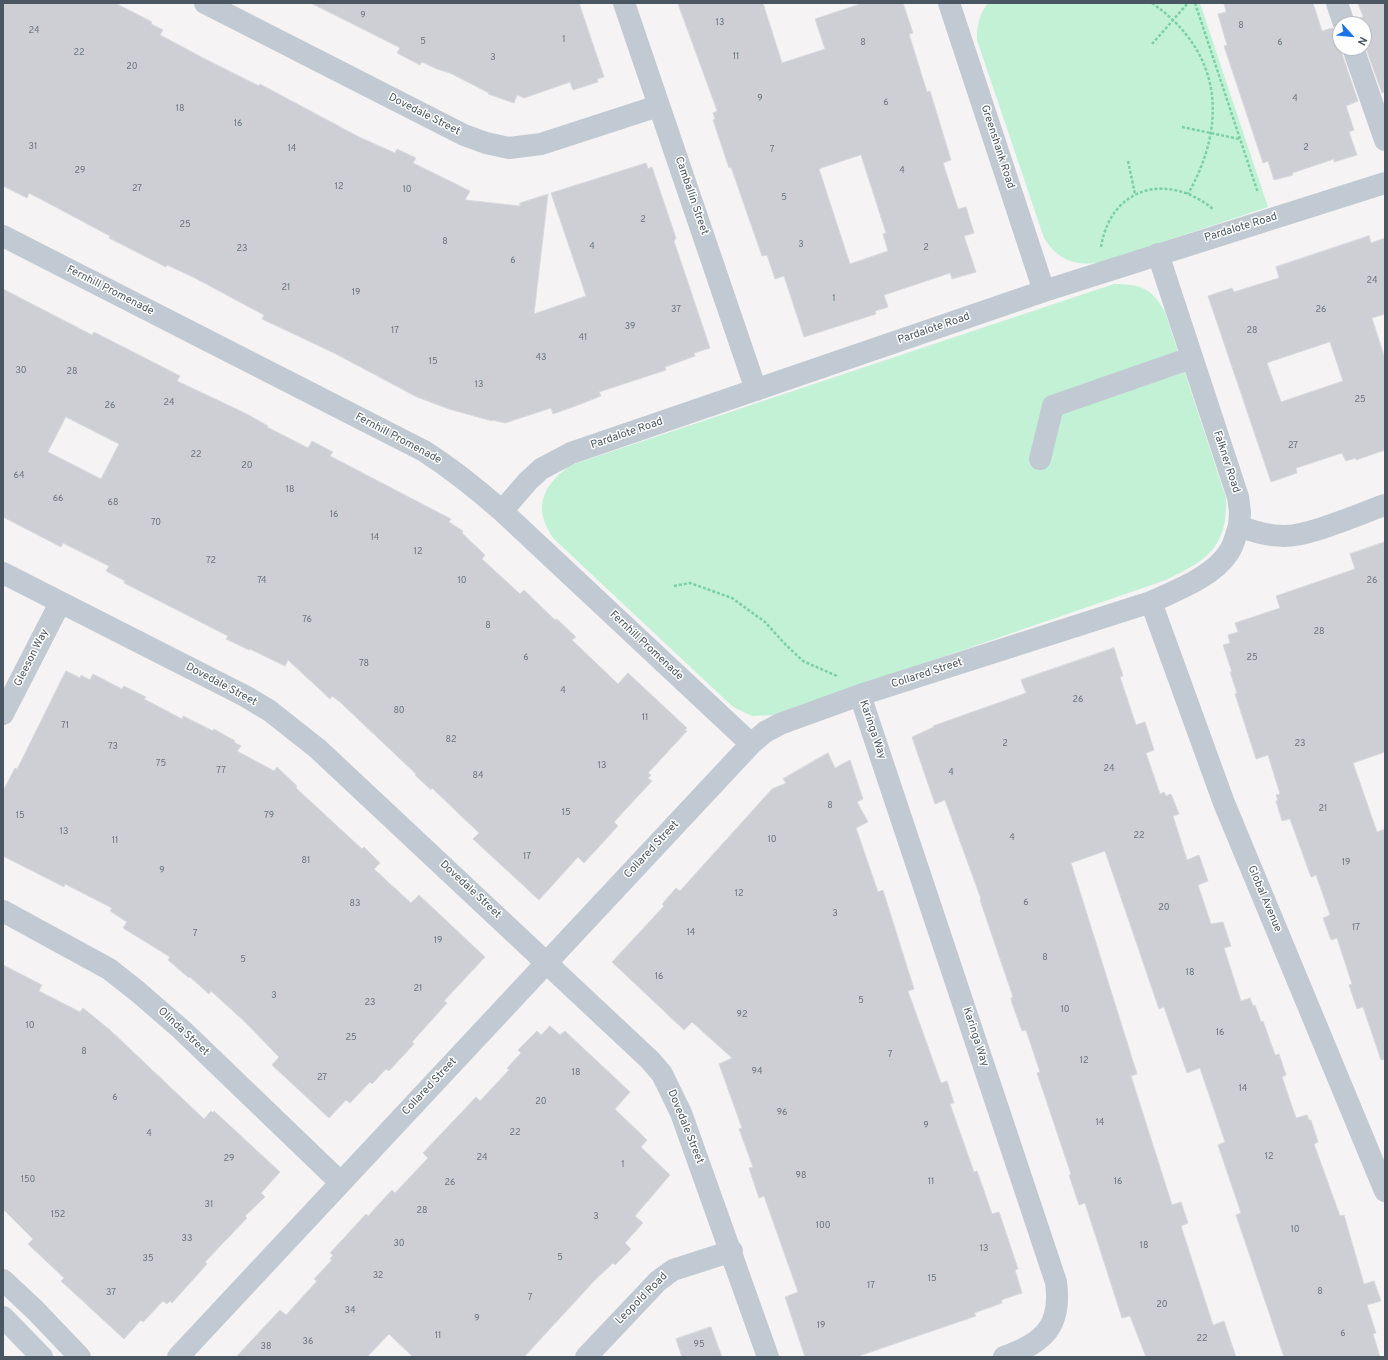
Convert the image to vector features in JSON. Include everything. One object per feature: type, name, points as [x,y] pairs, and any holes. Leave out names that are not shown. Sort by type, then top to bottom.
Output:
[{"type":"street","name":"Dovedale Street","points":[[205,3],[464,135],[499,147],[508,148],[540,144],[658,106]]},
{"type":"street","name":"Camballin Street","points":[[624,3],[756,390]]},
{"type":"street","name":"Greenshank Road","points":[[949,3],[1044,291]]},
{"type":"street","points":[[1337,3],[1341,16]]},
{"type":"street","points":[[1355,56],[1385,140]]},
{"type":"street","name":"Pardalote Road","points":[[502,511],[528,481],[541,469],[571,453],[1044,291],[1385,183]]},
{"type":"street","name":"Fernhill Promenade","points":[[3,236],[424,451],[473,485],[751,744]]},
{"type":"street","name":"Falkner Road","points":[[1158,254],[1238,498],[1240,512],[1239,526]]},
{"type":"street","points":[[1040,459],[1053,406],[1191,358]]},
{"type":"street","points":[[1239,526],[1254,532],[1270,535],[1290,535],[1322,527],[1385,505]]},
{"type":"street","name":"Collared Street","points":[[178,1357],[751,744],[765,732],[780,724],[860,695],[1151,602],[1185,587],[1209,572],[1230,552],[1239,526]]},
{"type":"street","name":"Dovedale Street","points":[[3,573],[245,696],[293,728],[318,749],[650,1060],[662,1074],[681,1113],[732,1251],[768,1357]]},
{"type":"street","name":"Global Avenue","points":[[1151,602],[1224,803],[1385,1191]]},
{"type":"street","name":"Gleeson Way","points":[[3,714],[60,603]]},
{"type":"street","name":"Karinga Way","points":[[860,695],[1056,1282],[1058,1309],[1048,1331],[1033,1344],[1004,1357]]},
{"type":"street","name":"Olinda Street","points":[[3,911],[109,969],[137,991],[182,1030],[340,1182]]},
{"type":"street","name":"Leopold Road","points":[[586,1357],[658,1281],[673,1270],[732,1251]]},
{"type":"street","points":[[3,1280],[35,1310],[80,1357]]},
{"type":"street","points":[[3,1317],[42,1357]]},
{"type":"path","points":[[1152,3],[1173,19],[1188,36],[1204,62],[1213,107],[1211,134],[1205,160],[1188,194]]},
{"type":"path","points":[[1152,44],[1188,3]]},
{"type":"path","points":[[1195,3],[1258,193]]},
{"type":"path","points":[[1182,127],[1240,139]]},
{"type":"path","points":[[1128,161],[1135,194]]},
{"type":"path","points":[[1100,248],[1104,229],[1114,211],[1135,194],[1170,189],[1188,194],[1204,202],[1213,209]]},
{"type":"path","points":[[674,586],[690,583],[732,598],[765,622],[803,661],[827,673],[840,677]]},
{"type":"green space","points":[[988,3],[1200,3],[1268,207],[1099,263],[1074,262],[1061,257],[1044,238],[977,40],[979,20]]},
{"type":"green space","points":[[1114,284],[1131,285],[1144,289],[1155,298],[1165,312],[1226,498],[1226,515],[1223,529],[1219,540],[1212,550],[1193,566],[1166,580],[774,715],[752,716],[733,707],[554,539],[547,528],[543,518],[543,498],[553,481],[571,465]]},
{"type":"building","points":[[3,3],[115,3],[152,22],[151,24],[163,30],[160,35],[207,60],[259,86],[260,84],[359,137],[395,153],[397,149],[416,158],[413,163],[470,191],[465,200],[520,206],[520,203],[548,194],[534,314],[586,296],[551,193],[646,163],[648,169],[652,167],[676,238],[674,241],[710,348],[694,353],[695,356],[665,367],[666,370],[599,392],[601,396],[578,405],[553,414],[551,408],[505,423],[492,421],[449,409],[417,397],[334,353],[262,319],[264,315],[193,277],[167,265],[166,267],[109,238],[110,236],[29,193],[27,198],[3,186]]},
{"type":"building","points":[[311,3],[579,3],[604,77],[597,79],[598,82],[573,90],[570,82],[524,98],[517,95],[514,103],[488,94],[489,93],[450,73],[422,62],[420,65],[397,53],[400,48]]},
{"type":"building","points":[[678,3],[763,3],[782,63],[825,49],[815,19],[863,3],[903,3],[913,33],[909,34],[927,92],[930,91],[951,160],[943,163],[958,209],[966,207],[974,233],[964,236],[976,272],[952,279],[950,273],[884,295],[888,307],[875,311],[876,314],[804,337],[784,276],[775,279],[767,255],[762,256],[731,167],[729,168],[713,120],[715,119],[713,113],[717,111]],"holes":[[[861,155],[886,233],[883,234],[888,251],[850,264],[819,169]]]},
{"type":"building","points":[[1224,3],[1313,3],[1322,31],[1332,28],[1332,56],[1343,56],[1358,101],[1346,106],[1354,130],[1349,132],[1357,155],[1334,162],[1334,159],[1292,173],[1293,175],[1274,180],[1268,161],[1263,163],[1224,46],[1227,45],[1218,14],[1226,12]]},
{"type":"building","points":[[1358,3],[1385,3],[1385,92],[1382,93],[1369,56],[1372,56],[1372,16],[1363,16]]},
{"type":"building","points":[[1369,236],[1371,243],[1385,238],[1385,314],[1372,318],[1385,359],[1385,450],[1356,460],[1356,458],[1346,461],[1342,453],[1296,468],[1297,473],[1271,482],[1208,296],[1232,288],[1234,292],[1279,278],[1276,267]],"holes":[[[1330,342],[1343,381],[1281,402],[1267,363]]]},
{"type":"building","points":[[3,289],[92,335],[94,332],[180,376],[177,381],[245,413],[268,426],[267,427],[308,448],[312,441],[333,452],[330,456],[451,519],[449,522],[463,531],[462,533],[485,555],[482,559],[520,594],[524,590],[555,620],[557,619],[576,637],[572,640],[618,684],[628,673],[687,728],[685,730],[687,731],[648,773],[651,775],[648,778],[652,781],[614,822],[618,826],[584,863],[578,857],[539,900],[473,839],[479,833],[432,788],[431,790],[340,702],[332,696],[330,699],[288,660],[285,666],[226,639],[228,636],[124,583],[125,581],[106,571],[109,566],[63,543],[61,547],[3,517]],"holes":[[[66,417],[119,444],[101,479],[48,452]]]},
{"type":"building","points":[[1385,542],[1385,752],[1353,763],[1377,832],[1385,829],[1385,1059],[1381,1060],[1363,1007],[1357,1009],[1349,985],[1352,984],[1337,938],[1331,940],[1323,918],[1330,915],[1316,875],[1311,877],[1290,819],[1282,821],[1276,801],[1278,800],[1276,795],[1280,794],[1268,755],[1256,759],[1235,694],[1237,693],[1230,672],[1232,672],[1223,645],[1230,643],[1228,635],[1238,632],[1235,623],[1280,608],[1276,596],[1355,569],[1350,554]]},
{"type":"building","points":[[1114,648],[1123,676],[1120,677],[1136,725],[1145,722],[1154,750],[1146,753],[1160,794],[1164,792],[1166,796],[1171,794],[1179,814],[1173,816],[1187,860],[1199,855],[1208,881],[1198,885],[1211,924],[1223,922],[1231,946],[1224,948],[1241,1001],[1250,998],[1253,1006],[1255,1005],[1261,1022],[1263,1021],[1275,1055],[1279,1054],[1286,1075],[1282,1077],[1296,1118],[1307,1115],[1309,1120],[1311,1120],[1318,1142],[1314,1144],[1340,1216],[1344,1215],[1364,1284],[1374,1281],[1381,1301],[1367,1305],[1376,1333],[1373,1334],[1380,1357],[1284,1357],[1236,1215],[1241,1213],[1218,1145],[1225,1142],[1200,1068],[1187,1073],[1164,1007],[1159,1009],[1105,851],[1071,863],[1137,1074],[1131,1076],[1172,1205],[1181,1202],[1188,1223],[1181,1226],[1213,1325],[1224,1321],[1236,1357],[1146,1357],[1130,1316],[1122,1318],[1085,1203],[1079,1205],[1069,1175],[1071,1174],[1037,1073],[1040,1072],[1026,1030],[1022,1031],[1012,1003],[1011,998],[1013,997],[980,900],[981,899],[945,800],[935,804],[912,737],[934,727],[933,726],[1026,693],[1021,680]]},
{"type":"building","points":[[66,671],[80,678],[81,675],[90,680],[93,674],[122,689],[124,686],[146,697],[144,699],[182,719],[183,716],[213,731],[214,729],[241,746],[237,751],[274,771],[277,767],[297,786],[296,788],[362,849],[364,847],[380,863],[374,869],[411,903],[419,895],[485,957],[444,1001],[447,1003],[412,1042],[414,1044],[389,1071],[386,1069],[372,1084],[370,1082],[350,1103],[346,1100],[329,1118],[272,1065],[279,1057],[246,1023],[211,991],[209,994],[168,960],[170,957],[123,928],[127,922],[110,911],[112,908],[65,884],[64,887],[3,856],[3,791],[15,768],[17,769]]},
{"type":"building","points":[[828,753],[835,768],[850,760],[863,799],[857,802],[868,822],[856,828],[878,892],[883,890],[914,989],[908,991],[941,1083],[947,1081],[954,1103],[950,1104],[974,1172],[977,1171],[992,1214],[999,1212],[1018,1269],[1015,1270],[1022,1293],[1001,1300],[1002,1303],[974,1313],[976,1316],[856,1357],[805,1357],[785,1297],[798,1292],[764,1196],[759,1198],[749,1168],[753,1167],[739,1129],[742,1128],[719,1064],[732,1058],[692,1022],[684,1030],[612,962],[664,906],[662,904],[676,888],[680,891],[772,789],[786,783],[783,779]]},
{"type":"building","points":[[3,965],[42,985],[39,991],[80,1012],[83,1008],[110,1030],[204,1119],[211,1111],[213,1113],[214,1111],[280,1172],[261,1193],[265,1197],[245,1216],[247,1218],[205,1262],[207,1264],[172,1303],[170,1301],[167,1304],[163,1301],[143,1322],[141,1320],[124,1339],[61,1281],[64,1278],[28,1244],[33,1239],[3,1209]]},
{"type":"building","points":[[550,1026],[560,1035],[565,1031],[630,1092],[615,1109],[647,1140],[641,1147],[670,1175],[635,1216],[643,1223],[625,1243],[631,1249],[615,1265],[613,1263],[595,1280],[524,1357],[413,1357],[389,1334],[367,1357],[236,1357],[280,1310],[286,1315],[317,1281],[314,1279],[332,1260],[330,1259],[333,1255],[330,1253],[366,1214],[368,1216],[392,1190],[395,1193],[428,1158],[423,1153],[476,1097],[480,1101],[509,1070],[507,1068],[521,1053],[518,1050],[537,1031],[541,1035]]},
{"type":"building","points":[[711,1327],[722,1357],[682,1357],[676,1339]]}]
